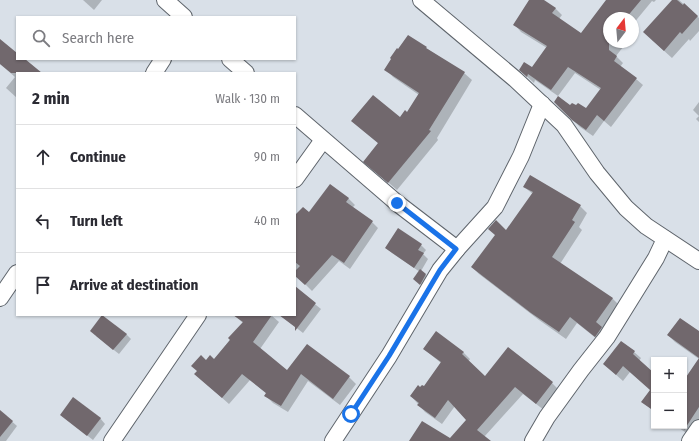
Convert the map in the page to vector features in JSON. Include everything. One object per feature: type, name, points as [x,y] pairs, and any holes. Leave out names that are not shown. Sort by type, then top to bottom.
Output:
[{"type":"street","points":[[165,0],[183,16]]},
{"type":"street","points":[[422,0],[515,79],[564,125],[597,173],[626,208],[646,226],[699,261]]},
{"type":"street","points":[[155,72],[162,60]]},
{"type":"street","points":[[231,60],[245,72]]},
{"type":"street","points":[[333,441],[389,356],[440,270],[456,249],[495,207],[521,156],[542,104]]},
{"type":"street","points":[[296,116],[397,203],[456,249]]},
{"type":"street","points":[[296,178],[323,140]]},
{"type":"street","points":[[533,441],[546,417],[580,370],[607,337],[656,258],[665,239]]},
{"type":"street","points":[[0,298],[16,274]]},
{"type":"street","points":[[112,441],[197,316]]},
{"type":"street","points":[[690,441],[699,428]]},
{"type":"building","points":[[529,0],[544,0],[556,8],[552,13],[581,33],[606,0],[641,0],[631,12],[603,12],[603,48],[609,48],[609,50],[617,56],[614,61],[637,78],[604,121],[597,115],[586,130],[572,120],[554,102],[558,96],[570,105],[572,103],[576,105],[578,103],[586,108],[601,88],[568,67],[551,90],[528,74],[527,77],[519,70],[524,62],[532,67],[547,46],[513,25]]},
{"type":"building","points":[[672,0],[677,0],[683,5],[684,3],[698,16],[682,34],[680,32],[664,51],[643,32]]},
{"type":"building","points":[[408,35],[465,72],[429,130],[431,131],[388,183],[363,162],[378,143],[351,121],[373,95],[400,117],[405,110],[407,112],[419,93],[384,70],[391,59],[390,58]]},
{"type":"building","points":[[0,39],[16,52],[16,60],[26,60],[41,72],[11,73],[0,64]]},
{"type":"building","points":[[530,175],[581,205],[572,220],[575,222],[552,257],[613,298],[596,322],[602,327],[595,337],[570,317],[559,332],[531,313],[471,267],[495,235],[488,229],[496,220],[506,230],[533,192],[523,187]]},
{"type":"building","points":[[330,184],[349,198],[346,202],[373,221],[344,263],[332,255],[305,285],[296,277],[296,270],[300,266],[296,263],[296,214],[303,207],[309,212]]},
{"type":"building","points":[[398,228],[422,244],[418,250],[424,253],[414,268],[385,248]]},
{"type":"building","points":[[420,269],[426,274],[420,285],[413,279]]},
{"type":"building","points":[[296,287],[316,303],[295,331],[295,327],[280,316],[296,316]]},
{"type":"building","points":[[101,316],[103,316],[127,334],[113,350],[90,331]]},
{"type":"building","points":[[234,316],[271,316],[253,342],[287,370],[307,344],[350,376],[333,399],[301,374],[281,406],[264,396],[266,393],[242,374],[222,398],[194,374],[197,371],[191,366],[201,355],[206,360],[210,355],[214,359],[230,340],[228,338],[243,322]]},
{"type":"building","points":[[680,318],[699,331],[699,358],[667,335]]},
{"type":"building","points":[[436,331],[464,352],[462,354],[485,376],[508,347],[553,382],[536,404],[515,387],[477,430],[491,441],[409,441],[422,421],[450,438],[466,420],[448,400],[435,418],[417,405],[419,403],[410,396],[418,385],[420,387],[422,385],[424,386],[441,362],[423,349]]},
{"type":"building","points":[[621,341],[635,351],[633,354],[651,370],[651,409],[641,402],[650,390],[623,366],[616,375],[603,364]]},
{"type":"building","points":[[699,358],[699,407],[687,425],[687,393],[687,376]]},
{"type":"building","points":[[73,397],[101,418],[87,436],[60,415]]},
{"type":"building","points":[[0,410],[13,421],[0,437]]},
{"type":"route","points":[[351,414],[389,356],[440,270],[456,249],[397,203]]}]
